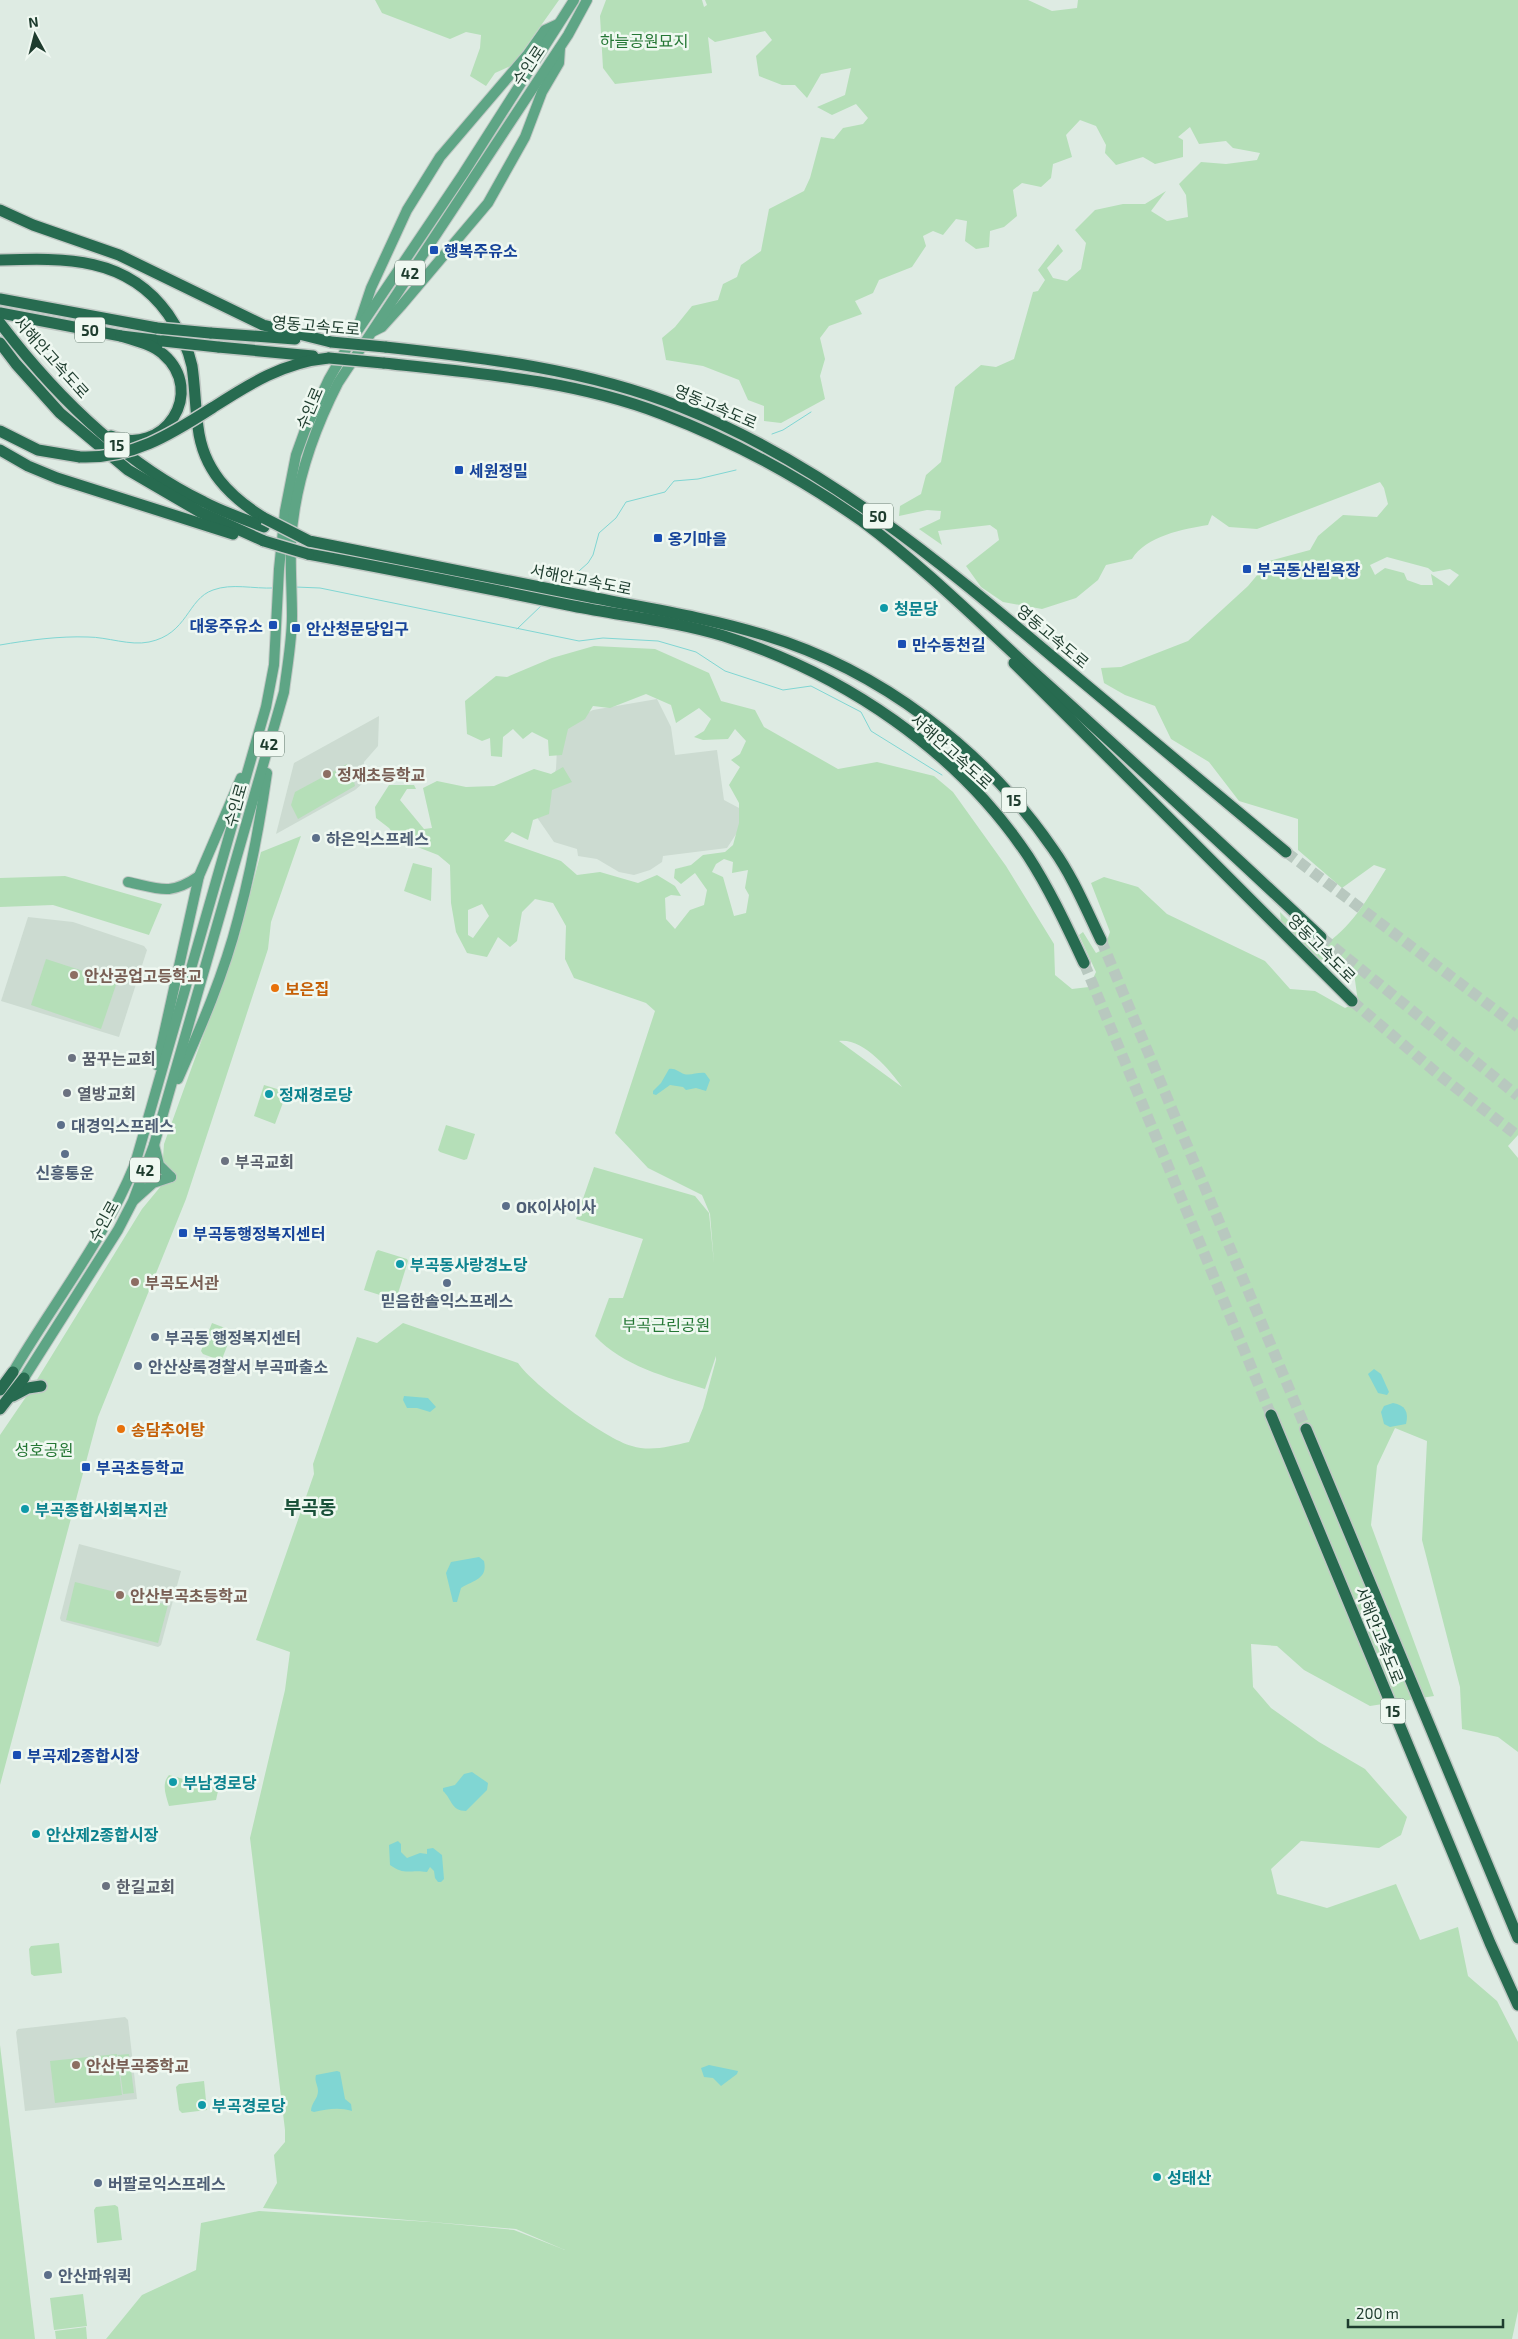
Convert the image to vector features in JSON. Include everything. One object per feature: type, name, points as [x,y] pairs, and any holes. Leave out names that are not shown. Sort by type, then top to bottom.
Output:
[{"type":"highway","points":[[0,210],[32,225],[119,255],[258,323],[292,334],[331,342]]},
{"type":"highway","points":[[0,260],[51,259],[85,262],[129,277],[151,294],[176,326],[188,351],[193,377],[198,434],[208,462],[221,484],[230,494],[264,522]]},
{"type":"highway","name":"영동고속도로","points":[[0,299],[157,328],[331,342],[492,358],[562,371],[678,406],[758,442],[869,510],[913,542],[974,590],[1286,852]]},
{"type":"highway","name":"영동고속도로","points":[[0,313],[121,336],[491,374],[547,384],[626,402],[661,413],[751,452],[793,476],[862,521],[908,558],[1099,730],[1321,937]]},
{"type":"highway","name":"서해안고속도로","points":[[0,323],[27,359],[62,397],[138,463],[204,502],[264,522],[308,541],[531,591],[572,606],[650,619],[722,635],[800,665],[848,690],[881,712],[939,756],[997,816],[1028,856],[1084,963]]},
{"type":"highway","points":[[101,431],[125,440],[150,438],[162,431],[172,420],[180,403],[180,384],[172,363],[152,347],[121,336]]},
{"type":"highway","name":"서해안고속도로","points":[[0,343],[16,364],[60,413],[128,470],[200,512],[264,541],[308,554],[531,591],[581,595],[724,624],[806,649],[857,672],[960,745],[1008,794],[1053,849],[1074,884],[1101,940]]},
{"type":"highway","points":[[0,431],[38,450],[80,457],[114,455],[141,448],[171,433],[248,384],[276,371],[306,361],[329,358]]},
{"type":"highway","points":[[0,450],[34,469],[57,478],[230,533],[264,541]]},
{"type":"highway","name":"영동고속도로","points":[[908,558],[1352,1000]]},
{"type":"highway","points":[[0,1371],[0,1384]]},
{"type":"highway","name":"수인로","points":[[0,1390],[13,1372]]},
{"type":"highway","name":"수인로","points":[[0,1409],[24,1378]]},
{"type":"highway","points":[[7,1400],[28,1388],[42,1386]]},
{"type":"highway","name":"서해안고속도로","points":[[1271,1415],[1482,1925],[1518,2005]]},
{"type":"highway","name":"서해안고속도로","points":[[1306,1429],[1518,1938]]},
{"type":"main road","name":"수인로","points":[[13,1372],[104,1229],[135,1164],[266,707],[274,665],[285,511],[296,455],[304,430],[329,379],[358,330],[463,174],[574,0]]},
{"type":"main road","name":"수인로","points":[[24,1378],[101,1259],[133,1201],[154,1145],[284,692],[289,653],[292,592],[291,543],[294,516],[307,458],[323,412],[338,383],[560,46],[587,0]]},
{"type":"main road","points":[[358,330],[361,312],[407,210],[440,157],[528,54],[545,30],[559,24]]},
{"type":"main road","points":[[371,333],[382,327],[401,306],[488,203],[525,137],[542,92],[559,63],[560,46]]},
{"type":"main road","points":[[161,1119],[207,1014],[238,918],[259,827],[272,734]]},
{"type":"main road","points":[[143,1132],[199,876],[254,750]]},
{"type":"main road","points":[[128,882],[173,890],[186,885],[199,876]]},
{"type":"main road","points":[[133,1201],[153,1183],[170,1177],[159,1165],[154,1145]]},
{"type":"shaded area","points":[[657,699],[671,727],[675,755],[717,750],[724,800],[739,808],[740,828],[727,848],[663,856],[662,862],[650,870],[634,875],[619,872],[597,859],[578,856],[577,849],[554,842],[534,813],[552,782],[556,769],[557,748],[571,721],[593,710]]},
{"type":"shaded area","name":"정재초등학교","points":[[379,716],[378,746],[364,762],[362,784],[355,790],[276,834],[294,763]]},
{"type":"shaded area","name":"안산공업고등학교","points":[[28,917],[73,922],[144,946],[147,950],[119,1037],[1,1001]]},
{"type":"shaded area","name":"안산부곡초등학교","points":[[79,1544],[181,1571],[161,1645],[158,1647],[61,1621],[60,1618]]},
{"type":"shaded area","name":"안산부곡중학교","points":[[125,2017],[128,2020],[137,2099],[25,2111],[16,2032],[18,2029]]},
{"type":"green space","points":[[375,0],[559,0],[513,65],[495,73],[486,86],[470,76],[480,48],[481,35],[466,32],[450,39],[382,13]]},
{"type":"green space","points":[[606,0],[702,0],[704,7],[707,5],[705,0],[1028,0],[1052,11],[1077,8],[1078,0],[1518,0],[1518,1135],[1508,1146],[1518,1158],[1518,1752],[1498,1737],[1462,1729],[1460,1687],[1422,1540],[1427,1441],[1395,1428],[1377,1466],[1371,1525],[1434,1696],[1370,1706],[1304,1670],[1277,1646],[1251,1644],[1253,1687],[1271,1708],[1319,1742],[1365,1769],[1407,1817],[1401,1835],[1379,1848],[1301,1841],[1271,1869],[1277,1894],[1327,1908],[1396,1884],[1420,1940],[1458,1927],[1468,1976],[1497,2001],[1518,2042],[1518,2311],[1512,2339],[106,2339],[142,2295],[196,2270],[201,2223],[259,2211],[430,2222],[514,2230],[565,2250],[516,2229],[263,2208],[277,2183],[274,2155],[285,2142],[285,2130],[250,1838],[285,1690],[290,1652],[256,1640],[314,1474],[313,1464],[357,1337],[377,1343],[403,1323],[518,1363],[526,1373],[554,1398],[588,1423],[620,1441],[639,1448],[661,1448],[689,1442],[703,1408],[716,1360],[716,1356],[705,1389],[660,1375],[632,1363],[606,1346],[595,1336],[609,1298],[623,1298],[643,1239],[576,1219],[594,1167],[695,1196],[709,1213],[714,1263],[710,1214],[702,1195],[648,1168],[615,1133],[655,1011],[646,1003],[574,978],[565,959],[566,926],[553,903],[535,899],[522,912],[517,941],[510,947],[498,937],[487,957],[467,953],[456,932],[451,903],[450,865],[438,855],[397,839],[389,828],[376,818],[375,807],[389,785],[414,785],[416,789],[407,789],[400,800],[424,829],[432,828],[423,788],[437,781],[466,787],[494,786],[534,769],[551,774],[563,767],[572,782],[552,790],[549,814],[533,820],[528,840],[512,832],[504,841],[561,861],[577,875],[600,872],[638,883],[657,875],[675,886],[681,896],[671,895],[665,898],[666,919],[675,929],[690,910],[704,905],[707,890],[695,873],[681,884],[674,878],[675,869],[691,865],[703,855],[725,852],[733,845],[739,823],[739,803],[729,785],[740,767],[731,760],[740,754],[746,741],[735,729],[728,739],[703,740],[694,737],[704,731],[711,719],[699,708],[676,723],[671,705],[646,694],[610,708],[593,706],[585,719],[568,729],[562,755],[549,756],[548,740],[532,732],[523,739],[513,729],[503,737],[502,757],[491,756],[490,738],[482,741],[467,734],[465,701],[496,676],[507,677],[552,658],[594,646],[655,649],[709,673],[721,701],[755,710],[764,727],[838,769],[877,762],[934,776],[953,792],[1006,866],[1054,944],[1055,975],[1072,989],[1089,987],[1096,972],[1079,935],[1083,932],[1096,953],[1104,949],[1110,932],[1091,883],[1104,877],[1138,887],[1167,914],[1265,961],[1290,989],[1315,991],[1345,1008],[1358,1002],[1354,973],[1317,958],[1281,922],[1280,912],[1297,929],[1321,947],[1332,940],[1350,922],[1386,869],[1374,865],[1342,888],[1298,850],[1298,819],[1239,801],[1209,762],[1171,739],[1155,706],[1125,695],[1104,683],[1101,668],[1121,667],[1188,641],[1248,586],[1269,561],[1310,550],[1318,536],[1343,515],[1377,517],[1388,504],[1384,488],[1380,482],[1257,529],[1229,527],[1212,515],[1208,525],[1166,535],[1146,545],[1132,559],[1106,565],[1098,580],[1076,598],[1042,609],[1003,602],[981,587],[966,566],[999,540],[997,530],[990,525],[938,531],[942,545],[919,529],[940,519],[941,511],[927,510],[899,516],[900,506],[921,494],[926,475],[941,462],[955,387],[981,365],[996,367],[1014,359],[1033,292],[1038,291],[1045,280],[1038,270],[1058,244],[1063,251],[1047,268],[1053,278],[1067,281],[1081,269],[1086,243],[1075,230],[1095,210],[1123,204],[1145,204],[1166,191],[1151,211],[1167,221],[1188,217],[1186,195],[1179,184],[1201,162],[1226,164],[1257,160],[1260,153],[1233,148],[1226,141],[1199,144],[1190,127],[1178,137],[1183,140],[1183,157],[1155,164],[1143,157],[1116,165],[1105,153],[1106,145],[1096,126],[1080,120],[1066,135],[1072,157],[1053,164],[1051,178],[1041,187],[1022,183],[1013,190],[1017,216],[1004,227],[990,231],[989,247],[976,249],[965,241],[967,221],[956,219],[943,235],[933,231],[923,236],[926,246],[912,267],[879,280],[873,293],[855,301],[862,314],[829,326],[820,338],[825,359],[820,376],[825,399],[781,423],[764,421],[764,406],[748,400],[739,380],[703,366],[666,360],[662,338],[675,327],[692,306],[718,300],[723,284],[737,277],[741,265],[761,251],[769,209],[804,191],[810,178],[821,137],[834,139],[843,128],[863,124],[868,118],[856,104],[832,115],[817,107],[845,95],[851,68],[821,74],[807,98],[795,85],[782,85],[759,76],[756,56],[772,40],[765,31],[715,42],[708,37],[712,73],[615,84],[603,68],[600,16]],"holes":[[[1387,557],[1428,568],[1433,572],[1450,569],[1459,575],[1449,586],[1431,574],[1433,585],[1421,585],[1407,580],[1404,573],[1385,568],[1375,575],[1370,565]],[[724,859],[733,862],[732,873],[748,870],[745,888],[749,895],[746,913],[734,916],[723,877],[712,872],[716,864]],[[482,904],[489,916],[473,938],[468,935],[468,910]],[[839,1041],[848,1041],[866,1049],[883,1064],[902,1087]]]},
{"type":"green space","points":[[347,764],[355,786],[298,819],[291,805],[295,792]]},
{"type":"green space","name":"성호공원","points":[[301,836],[271,922],[268,949],[186,1199],[98,1417],[0,1785],[0,1435],[30,1391],[142,1209],[161,1186],[164,1144],[239,937],[261,852]]},
{"type":"green space","points":[[413,863],[432,868],[431,901],[404,891]]},
{"type":"green space","points":[[65,876],[162,904],[149,935],[53,905],[0,907],[0,878]]},
{"type":"green space","points":[[46,959],[117,982],[101,1029],[31,1005]]},
{"type":"green space","points":[[264,1085],[287,1092],[275,1124],[254,1116]]},
{"type":"green space","points":[[446,1125],[475,1134],[467,1159],[464,1160],[438,1150]]},
{"type":"green space","points":[[378,1250],[407,1259],[408,1261],[396,1300],[364,1290]]},
{"type":"green space","points":[[212,1323],[233,1331],[222,1359],[219,1360],[203,1354],[201,1351]]},
{"type":"green space","points":[[75,1582],[168,1605],[158,1643],[66,1620]]},
{"type":"green space","points":[[169,1775],[216,1788],[218,1791],[216,1800],[169,1806],[165,1782]]},
{"type":"green space","points":[[59,1943],[62,1973],[34,1976],[31,1974],[29,1949],[31,1946]]},
{"type":"green space","points":[[0,2045],[35,2339],[0,2339]]},
{"type":"green space","points":[[117,2054],[122,2095],[55,2103],[50,2061]]},
{"type":"green space","points":[[129,2054],[134,2093],[123,2094],[118,2055]]},
{"type":"green space","points":[[204,2081],[207,2110],[182,2113],[179,2110],[176,2087],[179,2084]]},
{"type":"green space","points":[[115,2205],[118,2207],[122,2240],[97,2243],[94,2210],[96,2207]]},
{"type":"green space","points":[[83,2294],[87,2326],[54,2330],[50,2298]]},
{"type":"green space","points":[[86,2327],[87,2339],[56,2339],[55,2331]]},
{"type":"water","points":[[669,1069],[686,1074],[705,1073],[710,1080],[706,1091],[696,1088],[686,1090],[683,1087],[670,1085],[656,1095],[653,1094],[653,1091],[661,1083]]},
{"type":"water","points":[[1374,1369],[1381,1374],[1389,1392],[1387,1395],[1378,1393],[1368,1374]]},
{"type":"water","points":[[404,1396],[428,1398],[436,1407],[430,1412],[417,1408],[407,1408],[403,1400]]},
{"type":"water","points":[[1393,1403],[1401,1405],[1405,1410],[1407,1416],[1406,1424],[1390,1427],[1384,1424],[1381,1412],[1384,1406]]},
{"type":"water","points":[[479,1557],[484,1561],[484,1572],[475,1581],[461,1588],[457,1602],[453,1602],[446,1573],[451,1562]]},
{"type":"water","points":[[472,1772],[488,1783],[487,1790],[466,1811],[457,1809],[443,1791],[443,1788],[455,1785],[464,1774]]},
{"type":"water","points":[[398,1841],[401,1844],[401,1852],[407,1858],[420,1853],[427,1854],[427,1849],[433,1848],[442,1855],[444,1879],[438,1882],[434,1871],[430,1867],[427,1872],[408,1872],[390,1865],[389,1845]]},
{"type":"water","points":[[709,2065],[738,2071],[737,2074],[721,2086],[713,2078],[704,2077],[701,2068]]},
{"type":"water","points":[[340,2072],[345,2099],[351,2104],[352,2111],[328,2109],[311,2111],[318,2094],[316,2075]]},
{"type":"waterway","points":[[772,434],[783,430],[811,412]]},
{"type":"waterway","points":[[562,586],[588,563],[593,555],[599,533],[616,518],[626,502],[665,492],[674,481],[698,479],[736,470]]},
{"type":"waterway","points":[[0,645],[77,637],[95,637],[134,643],[149,642],[162,638],[172,632],[204,594],[213,590],[228,587],[274,588]]},
{"type":"waterway","points":[[295,587],[320,588],[579,641],[603,638],[658,641],[696,652],[725,671],[783,690],[811,686],[861,712],[871,731],[942,775]]},
{"type":"waterway","points":[[517,629],[543,604]]},
{"type":"tunnel","points":[[1286,852],[1518,1027]]},
{"type":"tunnel","points":[[1321,937],[1518,1096]]},
{"type":"tunnel","points":[[1101,940],[1306,1429]]},
{"type":"tunnel","points":[[1084,963],[1271,1415]]},
{"type":"tunnel","points":[[1352,1001],[1438,1074],[1518,1136]]},
{"type":"place","name":"행복주유소","points":[[434,250]]},
{"type":"place","name":"세원정밀","points":[[459,470]]},
{"type":"place","name":"옹기마을","points":[[658,538]]},
{"type":"place","name":"부곡동산림욕장","points":[[1247,569]]},
{"type":"place","name":"청문당","points":[[884,608]]},
{"type":"place","name":"대웅주유소","points":[[273,625]]},
{"type":"place","name":"안산청문당입구","points":[[296,628]]},
{"type":"place","name":"만수동천길","points":[[902,644]]},
{"type":"place","name":"정재초등학교","points":[[327,774]]},
{"type":"place","name":"하은익스프레스","points":[[316,838]]},
{"type":"place","name":"안산공업고등학교","points":[[74,975]]},
{"type":"place","name":"보은집","points":[[275,988]]},
{"type":"place","name":"꿈꾸는교회","points":[[72,1058]]},
{"type":"place","name":"열방교회","points":[[67,1093]]},
{"type":"place","name":"정재경로당","points":[[269,1094]]},
{"type":"place","name":"대경익스프레스","points":[[61,1125]]},
{"type":"place","name":"신흥통운","points":[[65,1154]]},
{"type":"place","name":"부곡교회","points":[[225,1161]]},
{"type":"place","name":"OK이사이사","points":[[506,1206]]},
{"type":"place","name":"부곡동행정복지센터","points":[[183,1233]]},
{"type":"place","name":"부곡동사랑경노당","points":[[400,1264]]},
{"type":"place","name":"부곡도서관","points":[[135,1282]]},
{"type":"place","name":"믿음한솔익스프레스","points":[[447,1283]]},
{"type":"place","name":"부곡동 행정복지센터","points":[[155,1337]]},
{"type":"place","name":"안산상록경찰서 부곡파출소","points":[[138,1366]]},
{"type":"place","name":"송담추어탕","points":[[121,1429]]},
{"type":"place","name":"부곡초등학교","points":[[86,1467]]},
{"type":"place","name":"부곡종합사회복지관","points":[[25,1509]]},
{"type":"place","name":"안산부곡초등학교","points":[[120,1595]]},
{"type":"place","name":"부곡제2종합시장","points":[[17,1755]]},
{"type":"place","name":"부남경로당","points":[[173,1782]]},
{"type":"place","name":"안산제2종합시장","points":[[36,1834]]},
{"type":"place","name":"한길교회","points":[[106,1886]]},
{"type":"place","name":"안산부곡중학교","points":[[76,2065]]},
{"type":"place","name":"부곡경로당","points":[[202,2105]]},
{"type":"place","name":"성태산","points":[[1157,2177]]},
{"type":"place","name":"버팔로익스프레스","points":[[98,2183]]},
{"type":"place","name":"안산파워퀵","points":[[48,2275]]},
{"type":"district","name":"부곡동","points":[[310,1506]]},
{"type":"park label","name":"하늘공원묘지","points":[[644,40]]},
{"type":"park label","name":"부곡근린공원","points":[[666,1324]]}]
